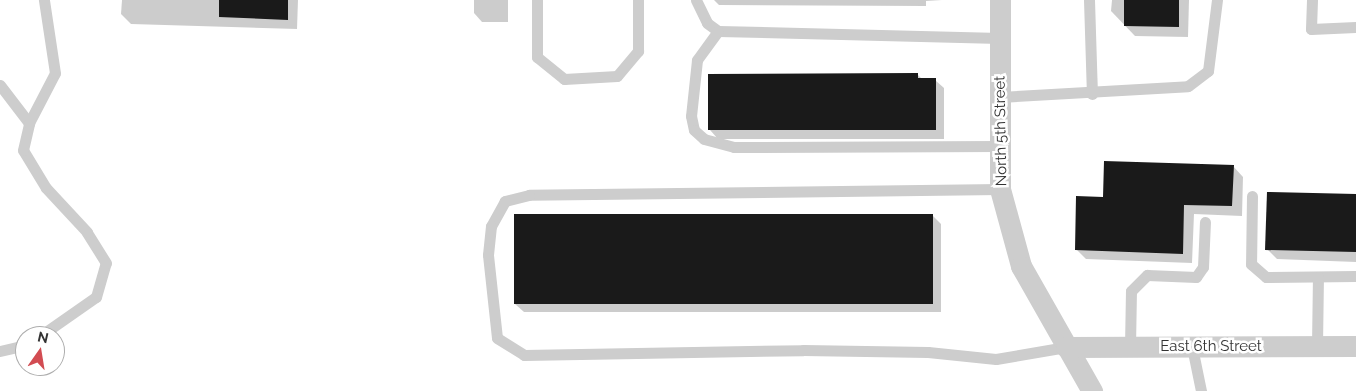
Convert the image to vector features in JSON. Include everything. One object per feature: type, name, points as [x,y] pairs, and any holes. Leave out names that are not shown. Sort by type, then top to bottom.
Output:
[{"type":"street","name":"North 5th Street","points":[[1000,0],[1000,189],[1021,266],[1092,391]]},
{"type":"street","name":"East 6th Street","points":[[1066,347],[1356,346]]},
{"type":"lane","points":[[44,0],[55,73],[29,122],[23,150],[46,188],[88,232],[106,263],[96,297],[54,326]]},
{"type":"lane","points":[[537,0],[537,57],[564,79],[616,76],[638,51],[638,0]]},
{"type":"lane","points":[[696,0],[707,23],[718,32],[1000,38]]},
{"type":"lane","points":[[1089,0],[1092,94]]},
{"type":"lane","points":[[1000,97],[1092,94],[1188,86],[1208,71],[1217,0]]},
{"type":"lane","points":[[1312,0],[1312,29],[1356,27]]},
{"type":"lane","points":[[718,32],[697,60],[691,116],[694,130],[704,138],[734,147],[1000,146]]},
{"type":"lane","points":[[0,85],[29,122]]},
{"type":"lane","points":[[1000,189],[529,194],[505,201],[491,226],[488,255],[497,338],[524,355],[803,350],[928,352],[996,359],[1066,347]]},
{"type":"lane","points":[[1252,196],[1251,264],[1266,277],[1356,276]]},
{"type":"lane","points":[[1130,347],[1131,291],[1147,276],[1196,277],[1203,267],[1205,222]]},
{"type":"lane","points":[[1317,346],[1318,277]]},
{"type":"lane","points":[[0,351],[15,347]]},
{"type":"lane","points":[[1192,347],[1201,391]]},
{"type":"building","points":[[219,0],[288,0],[288,20],[219,17]]},
{"type":"building","points":[[1124,0],[1179,0],[1179,27],[1124,26]]},
{"type":"building","points":[[918,73],[918,78],[936,78],[936,130],[708,130],[708,74]]},
{"type":"building","points":[[1104,161],[1234,165],[1232,206],[1184,205],[1183,254],[1075,250],[1076,196],[1103,197]]},
{"type":"building","points":[[1267,192],[1356,194],[1356,252],[1265,250]]},
{"type":"building","points":[[514,214],[933,214],[933,304],[514,304]]}]
